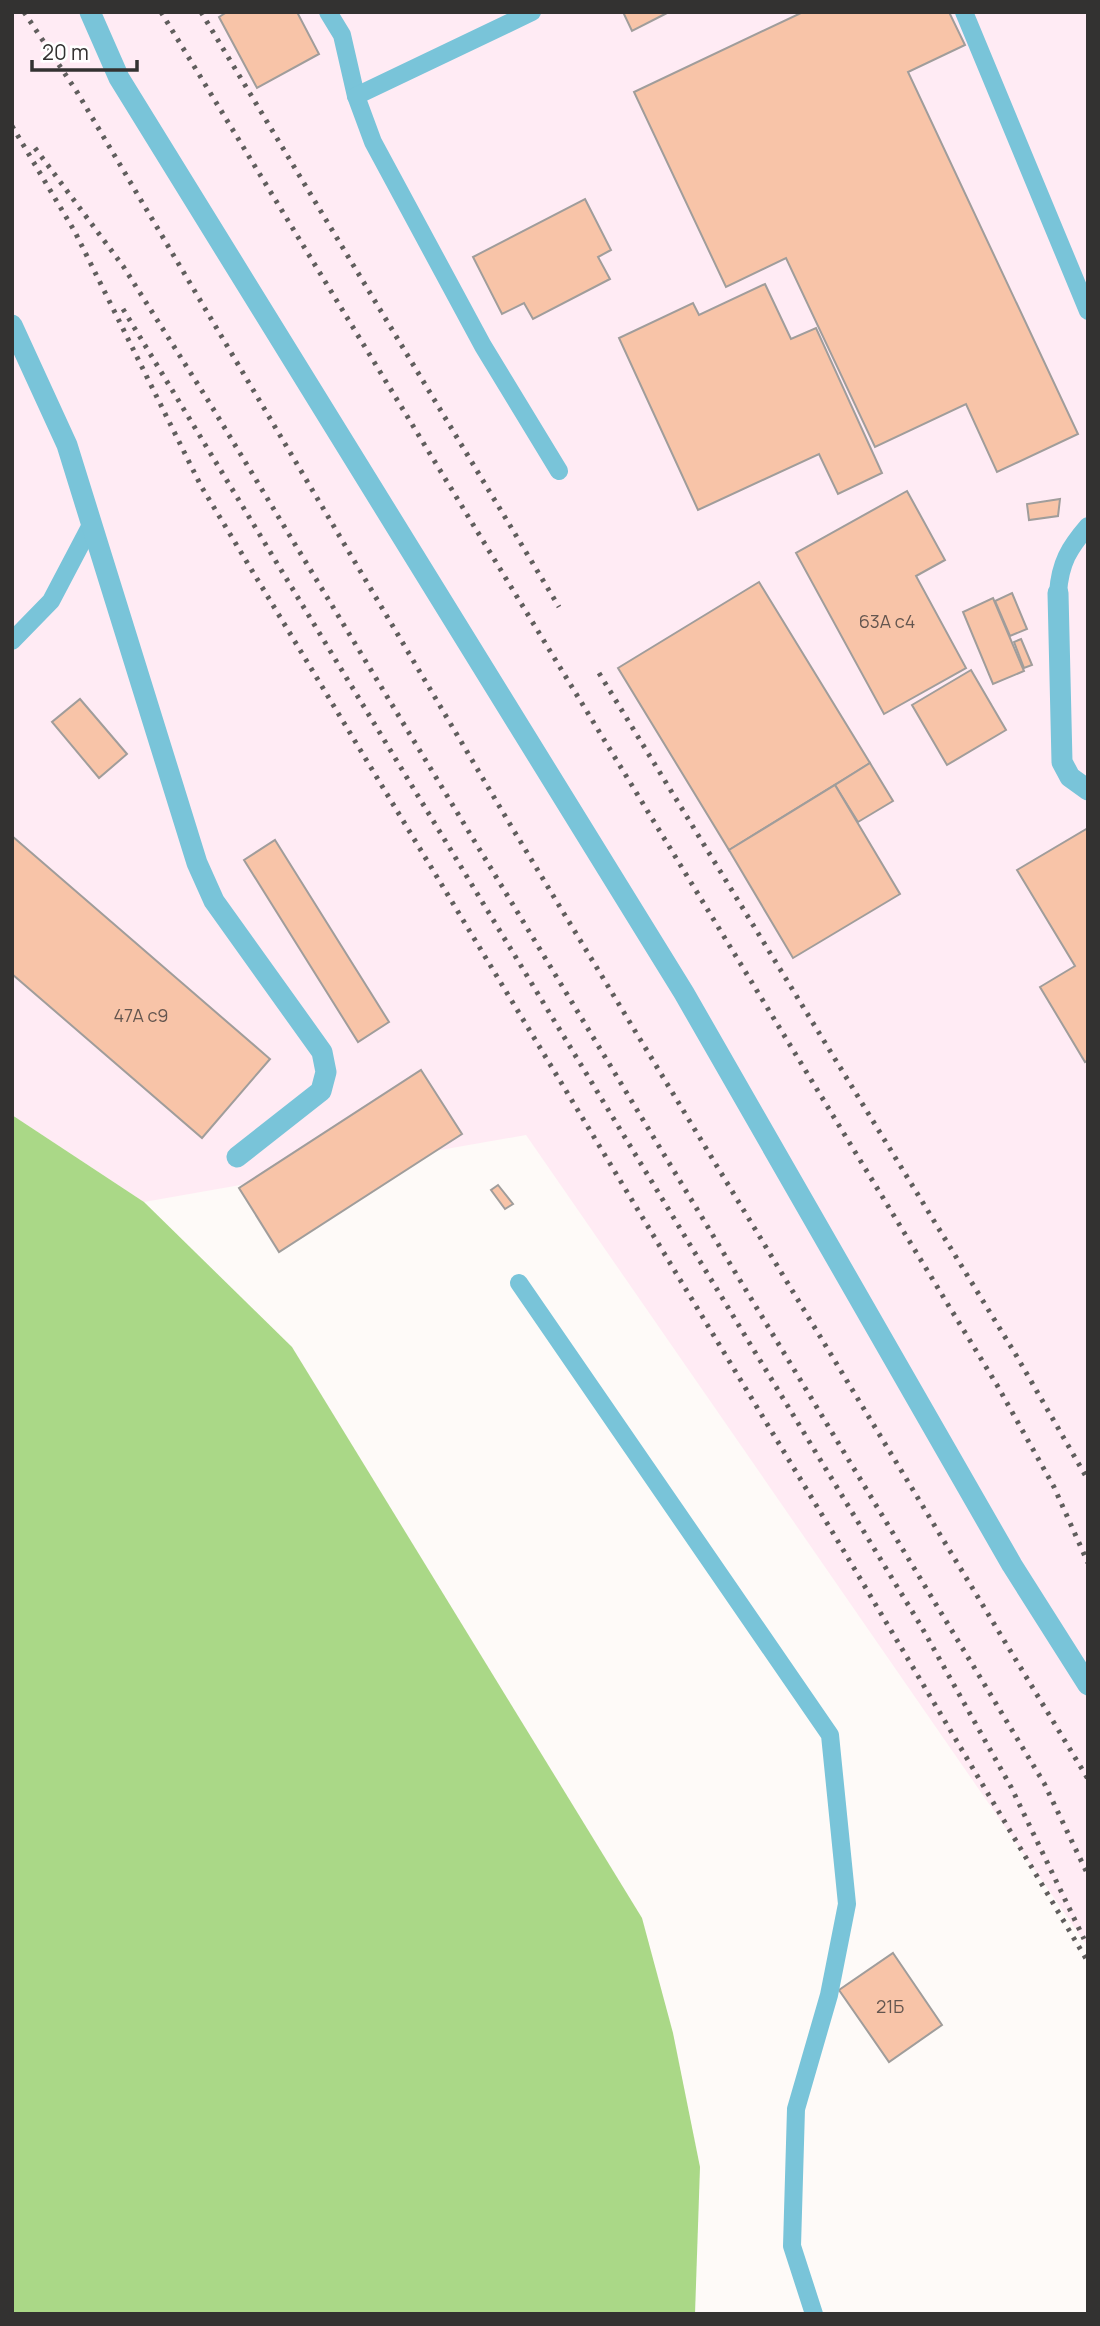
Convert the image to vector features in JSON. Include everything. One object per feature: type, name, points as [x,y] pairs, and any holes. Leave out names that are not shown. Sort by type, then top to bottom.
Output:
[{"type":"street","points":[[90,12],[119,78],[684,993],[1012,1565],[1088,1685]]},
{"type":"street","points":[[12,326],[67,445],[197,863],[214,901],[322,1052],[326,1072],[321,1091],[237,1157]]},
{"type":"street","points":[[1058,593],[1062,762],[1070,776],[1088,790]]},
{"type":"lane","points":[[328,12],[342,35],[356,96],[373,142],[483,346],[559,471]]},
{"type":"lane","points":[[356,96],[532,12]]},
{"type":"lane","points":[[964,12],[1088,310]]},
{"type":"lane","points":[[12,641],[51,601],[92,523]]},
{"type":"lane","points":[[1058,593],[1059,571],[1067,549],[1088,526]]},
{"type":"lane","points":[[519,1283],[830,1735],[847,1904],[829,1995],[796,2109],[792,2246],[814,2314]]},
{"type":"shaded area","points":[[12,12],[1088,12],[1088,1947],[526,1135],[144,1202],[12,1115]]},
{"type":"green space","points":[[12,1115],[144,1202],[292,1347],[642,1918],[673,2033],[700,2167],[695,2314],[12,2314]]},
{"type":"building","points":[[227,12],[297,12],[319,54],[257,88],[219,17]]},
{"type":"building","points":[[623,12],[669,12],[632,31]]},
{"type":"building","points":[[803,12],[949,12],[965,45],[908,72],[1078,434],[997,472],[966,404],[875,447],[786,258],[726,287],[634,92]]},
{"type":"building","points":[[585,199],[611,250],[598,257],[610,279],[533,319],[524,303],[502,314],[473,257]]},
{"type":"building","points":[[765,284],[791,339],[816,328],[882,473],[838,494],[819,454],[698,510],[619,338],[693,303],[699,315]]},
{"type":"building","points":[[907,491],[945,560],[916,576],[966,668],[884,714],[796,553]]},
{"type":"building","points":[[1060,499],[1058,516],[1029,520],[1027,504]]},
{"type":"building","points":[[759,582],[870,763],[729,850],[618,668]]},
{"type":"building","points":[[1012,593],[1027,629],[1010,636],[995,601]]},
{"type":"building","points":[[993,598],[1024,671],[993,684],[963,612]]},
{"type":"building","points":[[1021,639],[1032,665],[1024,668],[1014,642]]},
{"type":"building","points":[[971,670],[1006,730],[947,765],[912,705]]},
{"type":"building","points":[[80,699],[127,754],[99,778],[52,722]]},
{"type":"building","points":[[870,763],[893,801],[858,822],[835,785]]},
{"type":"building","points":[[835,785],[900,894],[793,958],[729,850]]},
{"type":"building","points":[[1088,828],[1088,1060],[1085,1062],[1040,987],[1075,966],[1017,870]]},
{"type":"building","points":[[12,836],[270,1059],[202,1138],[12,974]]},
{"type":"building","points":[[275,840],[389,1022],[358,1042],[244,860]]},
{"type":"building","points":[[421,1070],[462,1134],[279,1252],[239,1188]]},
{"type":"building","points":[[498,1185],[513,1204],[505,1209],[491,1190]]},
{"type":"building","points":[[893,1953],[942,2025],[889,2062],[839,1990]]},
{"type":"railway","points":[[24,12],[77,92],[511,826],[1088,1779]]},
{"type":"railway","points":[[161,12],[997,1385],[1054,1487],[1088,1563]]},
{"type":"railway","points":[[201,12],[559,607]]},
{"type":"railway","points":[[12,126],[75,232],[201,486],[842,1548],[1088,1962]]},
{"type":"railway","points":[[35,148],[123,266],[209,402],[1044,1783],[1088,1875]]},
{"type":"railway","points":[[123,309],[921,1626],[1011,1787],[1084,1939]]},
{"type":"railway","points":[[599,673],[1016,1355],[1088,1480]]}]
